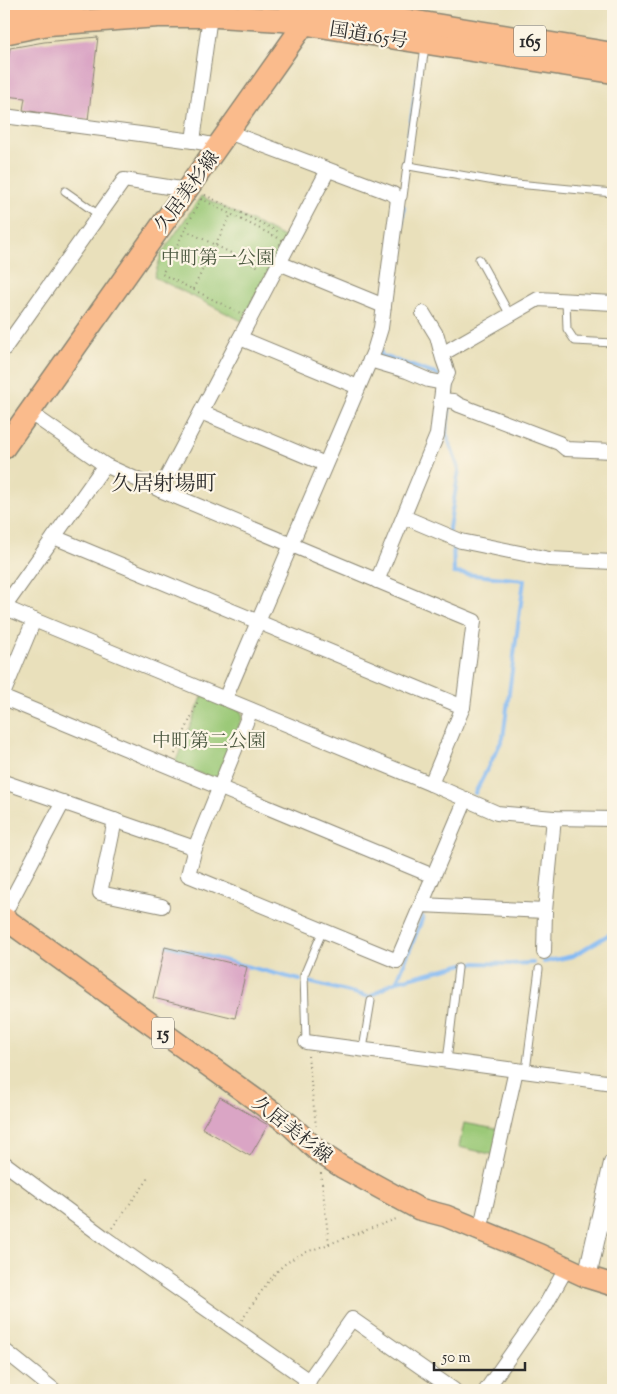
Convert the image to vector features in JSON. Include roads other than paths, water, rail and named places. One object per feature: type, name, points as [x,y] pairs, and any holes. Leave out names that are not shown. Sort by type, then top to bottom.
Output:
[{"type":"highway","points":[[4,15],[74,4]]},
{"type":"highway","name":"国道165号","points":[[289,4],[425,43],[613,72]]},
{"type":"highway","name":"国道165号","points":[[4,34],[48,24],[158,16],[210,16],[282,20],[313,11],[613,54]]},
{"type":"main road","name":"久居美杉線","points":[[5,443],[194,191],[224,139],[313,11]]},
{"type":"main road","name":"久居美杉線","points":[[4,918],[281,1119],[319,1152],[365,1180],[419,1209],[446,1216],[587,1277],[613,1285]]},
{"type":"street","points":[[193,141],[210,16]]},
{"type":"street","points":[[4,116],[193,141],[224,139],[328,170],[393,194],[398,198],[381,328],[370,360],[225,699]]},
{"type":"street","points":[[160,490],[328,170]]},
{"type":"street","points":[[4,349],[124,180],[194,191]]},
{"type":"street","points":[[279,263],[384,306]]},
{"type":"street","points":[[442,354],[538,298],[613,303]]},
{"type":"street","points":[[377,581],[437,435],[446,400],[443,383],[448,373],[437,336],[423,313]]},
{"type":"street","points":[[240,338],[358,387]]},
{"type":"street","points":[[370,360],[407,371],[428,380],[443,383]]},
{"type":"street","points":[[446,400],[559,442],[566,449],[613,451]]},
{"type":"street","points":[[29,412],[105,466],[474,621],[463,707],[431,784]]},
{"type":"street","points":[[201,412],[325,464]]},
{"type":"street","points":[[105,466],[4,606],[497,813],[554,818],[613,819]]},
{"type":"street","points":[[404,517],[461,540],[549,559],[613,562]]},
{"type":"street","points":[[54,537],[463,707]]},
{"type":"street","points":[[4,692],[34,620]]},
{"type":"street","points":[[4,698],[433,876]]},
{"type":"street","points":[[251,710],[195,848],[188,875],[397,961],[466,799]]},
{"type":"street","points":[[4,782],[195,848]]},
{"type":"street","points":[[4,914],[63,802]]},
{"type":"street","points":[[544,952],[545,912],[554,818]]},
{"type":"street","points":[[115,820],[100,893],[162,906]]},
{"type":"street","points":[[421,905],[545,912]]},
{"type":"street","points":[[306,1042],[613,1083]]},
{"type":"street","points":[[480,1231],[521,1071]]},
{"type":"street","points":[[4,1163],[105,1238],[235,1330],[306,1386],[352,1319],[454,1390]]},
{"type":"street","points":[[587,1277],[613,1163]]},
{"type":"street","points":[[486,1390],[545,1306],[567,1267]]},
{"type":"street","points":[[4,1350],[54,1390]]},
{"type":"lane","points":[[398,198],[404,197],[425,43]]},
{"type":"lane","points":[[409,166],[506,183],[613,192]]},
{"type":"lane","points":[[65,191],[99,215]]},
{"type":"lane","points":[[479,259],[510,315]]},
{"type":"lane","points":[[566,300],[567,329],[575,341],[613,343]]},
{"type":"lane","points":[[306,1042],[304,975],[323,930]]},
{"type":"lane","points":[[447,1061],[458,968]]},
{"type":"lane","points":[[521,1071],[539,969]]},
{"type":"lane","points":[[363,1049],[371,1001]]},
{"type":"waterway","points":[[405,161],[420,60]]},
{"type":"waterway","points":[[394,284],[404,207]]},
{"type":"waterway","points":[[381,352],[380,355],[438,375]]},
{"type":"waterway","points":[[450,397],[452,382]]},
{"type":"waterway","points":[[449,531],[459,470],[446,433],[450,404]]},
{"type":"waterway","points":[[453,542],[454,573],[524,580],[503,738],[475,793]]},
{"type":"waterway","points":[[397,981],[423,917]]},
{"type":"waterway","points":[[544,962],[573,956],[613,932]]},
{"type":"waterway","points":[[168,946],[300,980]]},
{"type":"waterway","points":[[309,982],[370,997],[397,981],[464,964],[533,963]]},
{"type":"district","name":"久居射場町","points":[[164,483]]},
{"type":"park label","name":"中町第一公園","points":[[218,257]]},
{"type":"park label","name":"中町第二公園","points":[[209,740]]}]
